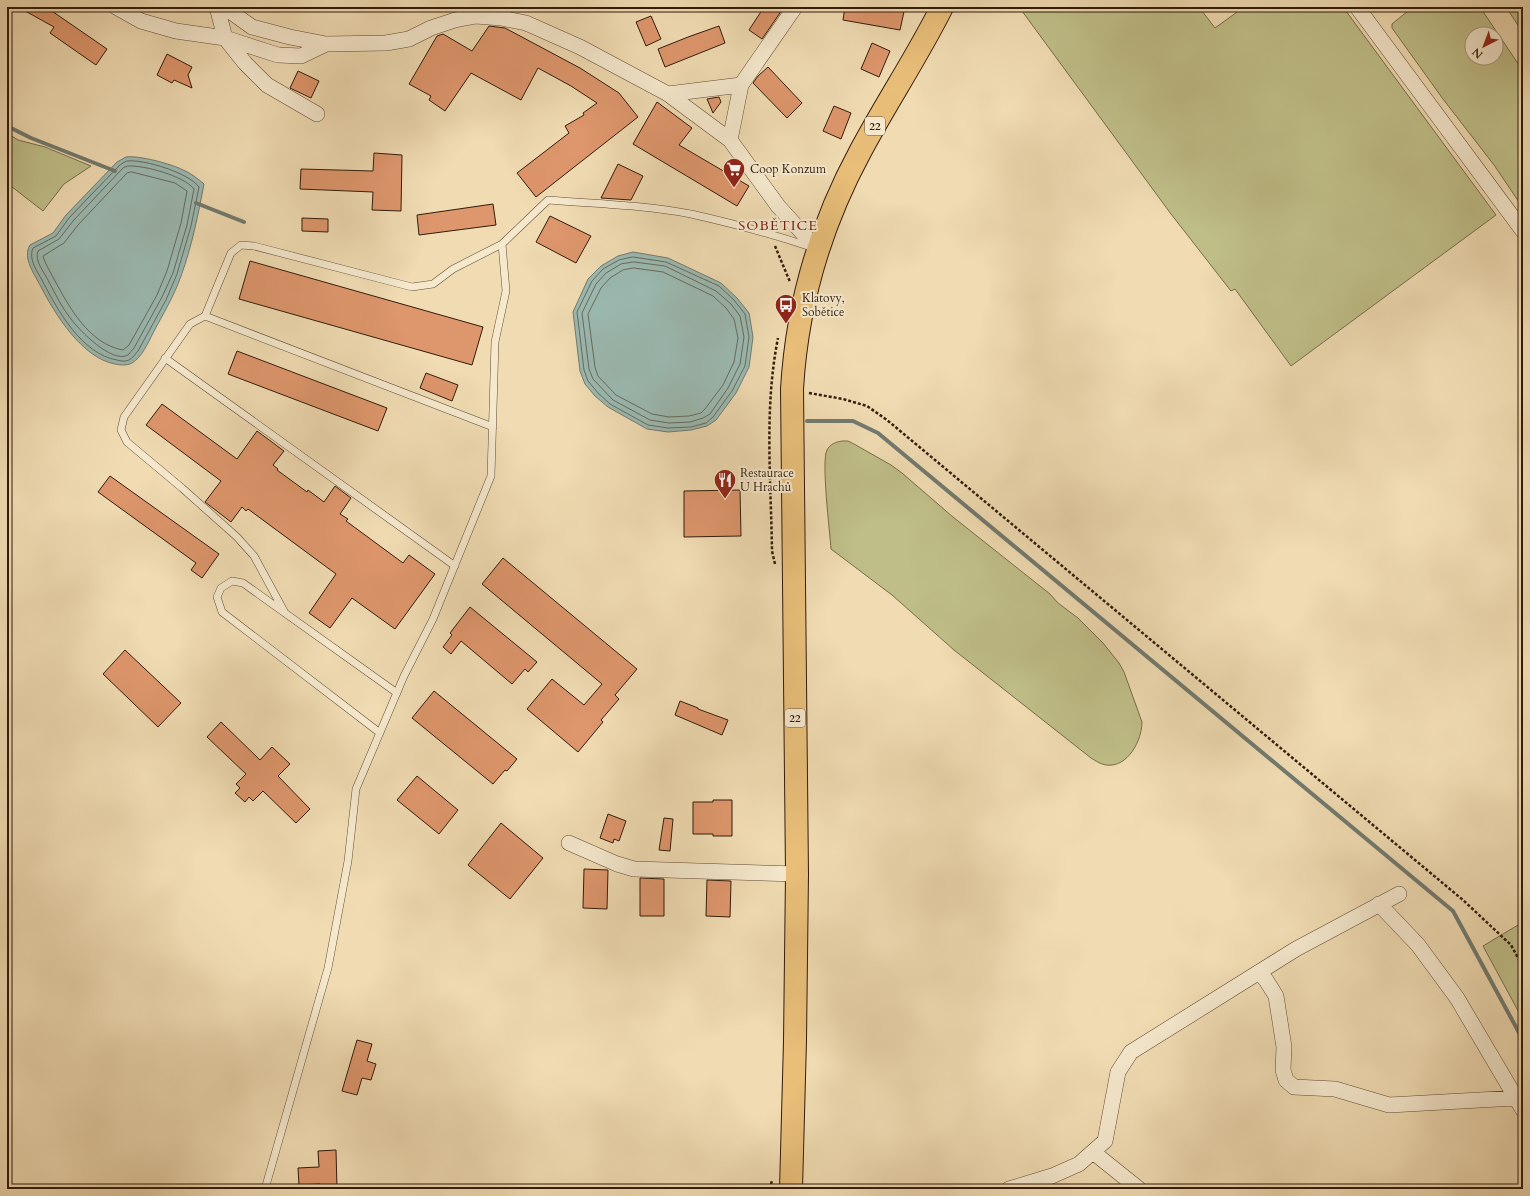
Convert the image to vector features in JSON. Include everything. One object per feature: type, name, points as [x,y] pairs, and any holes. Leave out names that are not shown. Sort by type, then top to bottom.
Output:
[{"type":"main road","name":"22","points":[[791,1189],[797,874],[792,389],[797,334],[803,303],[817,249],[834,204],[860,152],[908,70],[942,7]]},
{"type":"street","points":[[116,7],[141,20],[176,31],[224,38],[278,54],[300,56],[326,44]]},
{"type":"street","points":[[217,7],[224,38],[245,63],[267,85],[317,114]]},
{"type":"street","points":[[224,7],[252,27],[290,38],[326,44],[386,43],[409,39],[431,28],[455,20],[476,16],[501,18],[526,23],[573,44],[668,94],[730,140],[778,206],[817,249]]},
{"type":"street","points":[[730,140],[741,84],[795,7]]},
{"type":"street","points":[[1357,7],[1523,231]]},
{"type":"street","points":[[668,94],[741,84]]},
{"type":"street","points":[[570,843],[618,864],[634,869],[797,874]]},
{"type":"street","points":[[1017,1188],[1052,1176],[1079,1164],[1105,1141],[1118,1072],[1132,1052],[1296,949],[1399,894]]},
{"type":"street","points":[[1259,972],[1276,996],[1284,1047],[1284,1070],[1286,1080],[1294,1087],[1335,1090],[1389,1105],[1519,1104],[1457,998],[1418,945],[1380,904]]},
{"type":"street","points":[[1092,1152],[1139,1189]]},
{"type":"lane","points":[[285,613],[254,556],[237,537],[127,442],[121,430],[124,417],[190,324],[205,316],[231,253],[241,245],[254,246],[412,287],[433,284],[453,270],[502,244],[548,200],[653,209],[690,214],[778,236],[817,249]]},
{"type":"lane","points":[[265,1189],[328,968],[348,862],[356,789],[397,693],[433,619],[491,476],[495,342],[506,291],[502,244]]},
{"type":"lane","points":[[205,316],[493,427]]},
{"type":"lane","points":[[165,358],[455,566]]},
{"type":"lane","points":[[380,733],[222,612],[217,597],[221,588],[232,580],[243,583],[397,693]]},
{"type":"path","points":[[803,393],[818,394],[843,399],[867,406],[887,420],[1468,905],[1511,945],[1523,967]]},
{"type":"path","points":[[771,480],[772,551],[775,564]]},
{"type":"shaded area","points":[[1019,7],[1199,7],[1215,28],[1244,7],[1343,7],[1496,215],[1291,366],[1235,289],[1231,291],[1171,214]]},
{"type":"shaded area","points":[[1413,7],[1480,7],[1493,26],[1464,26],[1464,66],[1504,66],[1504,43],[1523,71],[1523,208],[1494,165],[1443,99],[1392,28],[1392,24]]},
{"type":"shaded area","points":[[1506,7],[1523,7],[1523,33]]},
{"type":"shaded area","points":[[7,133],[18,140],[45,147],[91,166],[64,184],[43,211],[7,183]]},
{"type":"shaded area","points":[[842,441],[848,441],[854,444],[902,473],[953,517],[1050,594],[1058,603],[1078,618],[1103,643],[1119,663],[1124,672],[1142,722],[1136,744],[1127,757],[1114,765],[1106,765],[1091,758],[954,650],[892,595],[831,549],[826,498],[825,457],[827,450],[831,445]]},
{"type":"shaded area","points":[[1523,922],[1523,1020],[1483,946]]},
{"type":"water","points":[[126,157],[155,160],[171,165],[189,173],[204,184],[192,242],[175,291],[142,354],[132,363],[124,365],[103,360],[91,353],[71,333],[54,310],[33,272],[28,261],[28,250],[30,245],[53,233],[66,215],[117,162]]},
{"type":"water","points":[[633,252],[668,258],[721,283],[737,298],[749,313],[753,337],[749,367],[736,393],[716,420],[707,426],[691,430],[668,432],[647,429],[608,407],[595,396],[585,384],[580,371],[573,312],[588,279],[601,266],[618,256]]},
{"type":"building","points":[[18,7],[46,7],[107,49],[96,65],[50,33],[54,27]]},
{"type":"building","points":[[764,7],[784,7],[762,39],[749,30]]},
{"type":"building","points":[[845,7],[905,7],[900,30],[843,20]]},
{"type":"building","points":[[651,16],[661,39],[646,46],[636,22]]},
{"type":"building","points":[[489,26],[505,28],[580,68],[619,93],[638,117],[536,197],[517,173],[569,133],[565,126],[584,115],[583,113],[597,103],[571,86],[538,68],[521,100],[471,73],[445,111],[429,100],[431,96],[409,84],[437,36],[443,34],[472,51]]},
{"type":"building","points":[[719,26],[725,43],[665,67],[658,49]]},
{"type":"building","points":[[872,43],[890,51],[879,77],[861,69]]},
{"type":"building","points":[[167,54],[192,67],[188,75],[192,88],[174,80],[172,83],[157,75]]},
{"type":"building","points":[[768,67],[802,103],[787,118],[753,83]]},
{"type":"building","points":[[298,71],[319,81],[311,98],[290,88]]},
{"type":"building","points":[[719,97],[721,102],[713,113],[707,99]]},
{"type":"building","points":[[657,102],[692,128],[679,145],[749,186],[737,206],[633,144]]},
{"type":"building","points":[[834,106],[851,113],[841,139],[823,131]]},
{"type":"building","points":[[374,153],[402,155],[401,211],[372,210],[373,192],[300,189],[301,169],[373,171]]},
{"type":"building","points":[[618,164],[643,176],[631,200],[601,198]]},
{"type":"building","points":[[493,204],[496,225],[419,235],[417,215]]},
{"type":"building","points":[[550,216],[591,236],[576,263],[536,242]]},
{"type":"building","points":[[302,218],[328,219],[328,232],[302,231]]},
{"type":"building","points":[[250,261],[483,327],[472,365],[239,299]]},
{"type":"building","points":[[237,351],[387,408],[378,431],[228,374]]},
{"type":"building","points":[[426,373],[458,385],[452,401],[420,388]]},
{"type":"building","points":[[162,404],[237,459],[257,431],[284,451],[273,465],[278,469],[277,470],[307,492],[308,490],[324,502],[335,486],[351,498],[340,514],[348,519],[346,521],[403,563],[409,555],[435,574],[395,629],[352,598],[330,628],[309,613],[336,574],[248,509],[246,511],[242,507],[231,522],[205,502],[221,481],[146,425]]},
{"type":"building","points":[[110,476],[219,554],[202,578],[191,570],[196,563],[98,492]]},
{"type":"building","points":[[740,490],[741,536],[684,537],[684,491]]},
{"type":"building","points":[[503,558],[637,669],[615,695],[619,699],[601,720],[603,722],[578,752],[527,709],[552,679],[584,705],[602,684],[482,584]]},
{"type":"building","points":[[470,607],[537,662],[528,672],[525,669],[512,684],[461,641],[451,654],[443,647],[452,635],[450,633]]},
{"type":"building","points":[[125,650],[181,703],[158,727],[103,674]]},
{"type":"building","points":[[434,691],[517,759],[493,784],[412,718]]},
{"type":"building","points":[[680,701],[728,720],[722,735],[675,715]]},
{"type":"building","points":[[221,722],[260,760],[272,747],[290,764],[278,776],[310,809],[296,823],[263,791],[253,801],[249,797],[245,802],[235,793],[240,788],[236,784],[246,774],[207,737]]},
{"type":"building","points":[[417,776],[458,810],[439,834],[397,800]]},
{"type":"building","points":[[713,800],[732,800],[732,836],[693,834],[693,802],[713,802]]},
{"type":"building","points":[[608,814],[626,821],[619,841],[614,839],[613,843],[600,838]]},
{"type":"building","points":[[664,818],[673,819],[670,851],[659,850]]},
{"type":"building","points":[[501,823],[543,858],[510,899],[468,865]]},
{"type":"building","points":[[584,869],[608,870],[607,909],[583,908]]},
{"type":"building","points":[[640,878],[664,879],[664,916],[640,916]]},
{"type":"building","points":[[707,880],[731,881],[730,917],[706,916]]},
{"type":"building","points":[[357,1040],[372,1044],[367,1061],[376,1064],[371,1080],[362,1078],[357,1095],[342,1091]]},
{"type":"building","points":[[336,1150],[337,1189],[320,1189],[320,1184],[299,1185],[298,1168],[319,1167],[318,1151]]},
{"type":"waterway","points":[[7,126],[31,138],[115,171]]},
{"type":"waterway","points":[[196,203],[244,222]]},
{"type":"waterway","points":[[807,421],[853,421],[878,433],[1453,911],[1523,1040]]},
{"type":"place","name":"Coop Konzum","points":[[734,188]]},
{"type":"place","name":"Klatovy, Sobětice","points":[[786,324]]},
{"type":"place","name":"Restaurace U Hrachů","points":[[725,500]]},
{"type":"district","name":"SOBĚTICE","points":[[778,225]]}]
